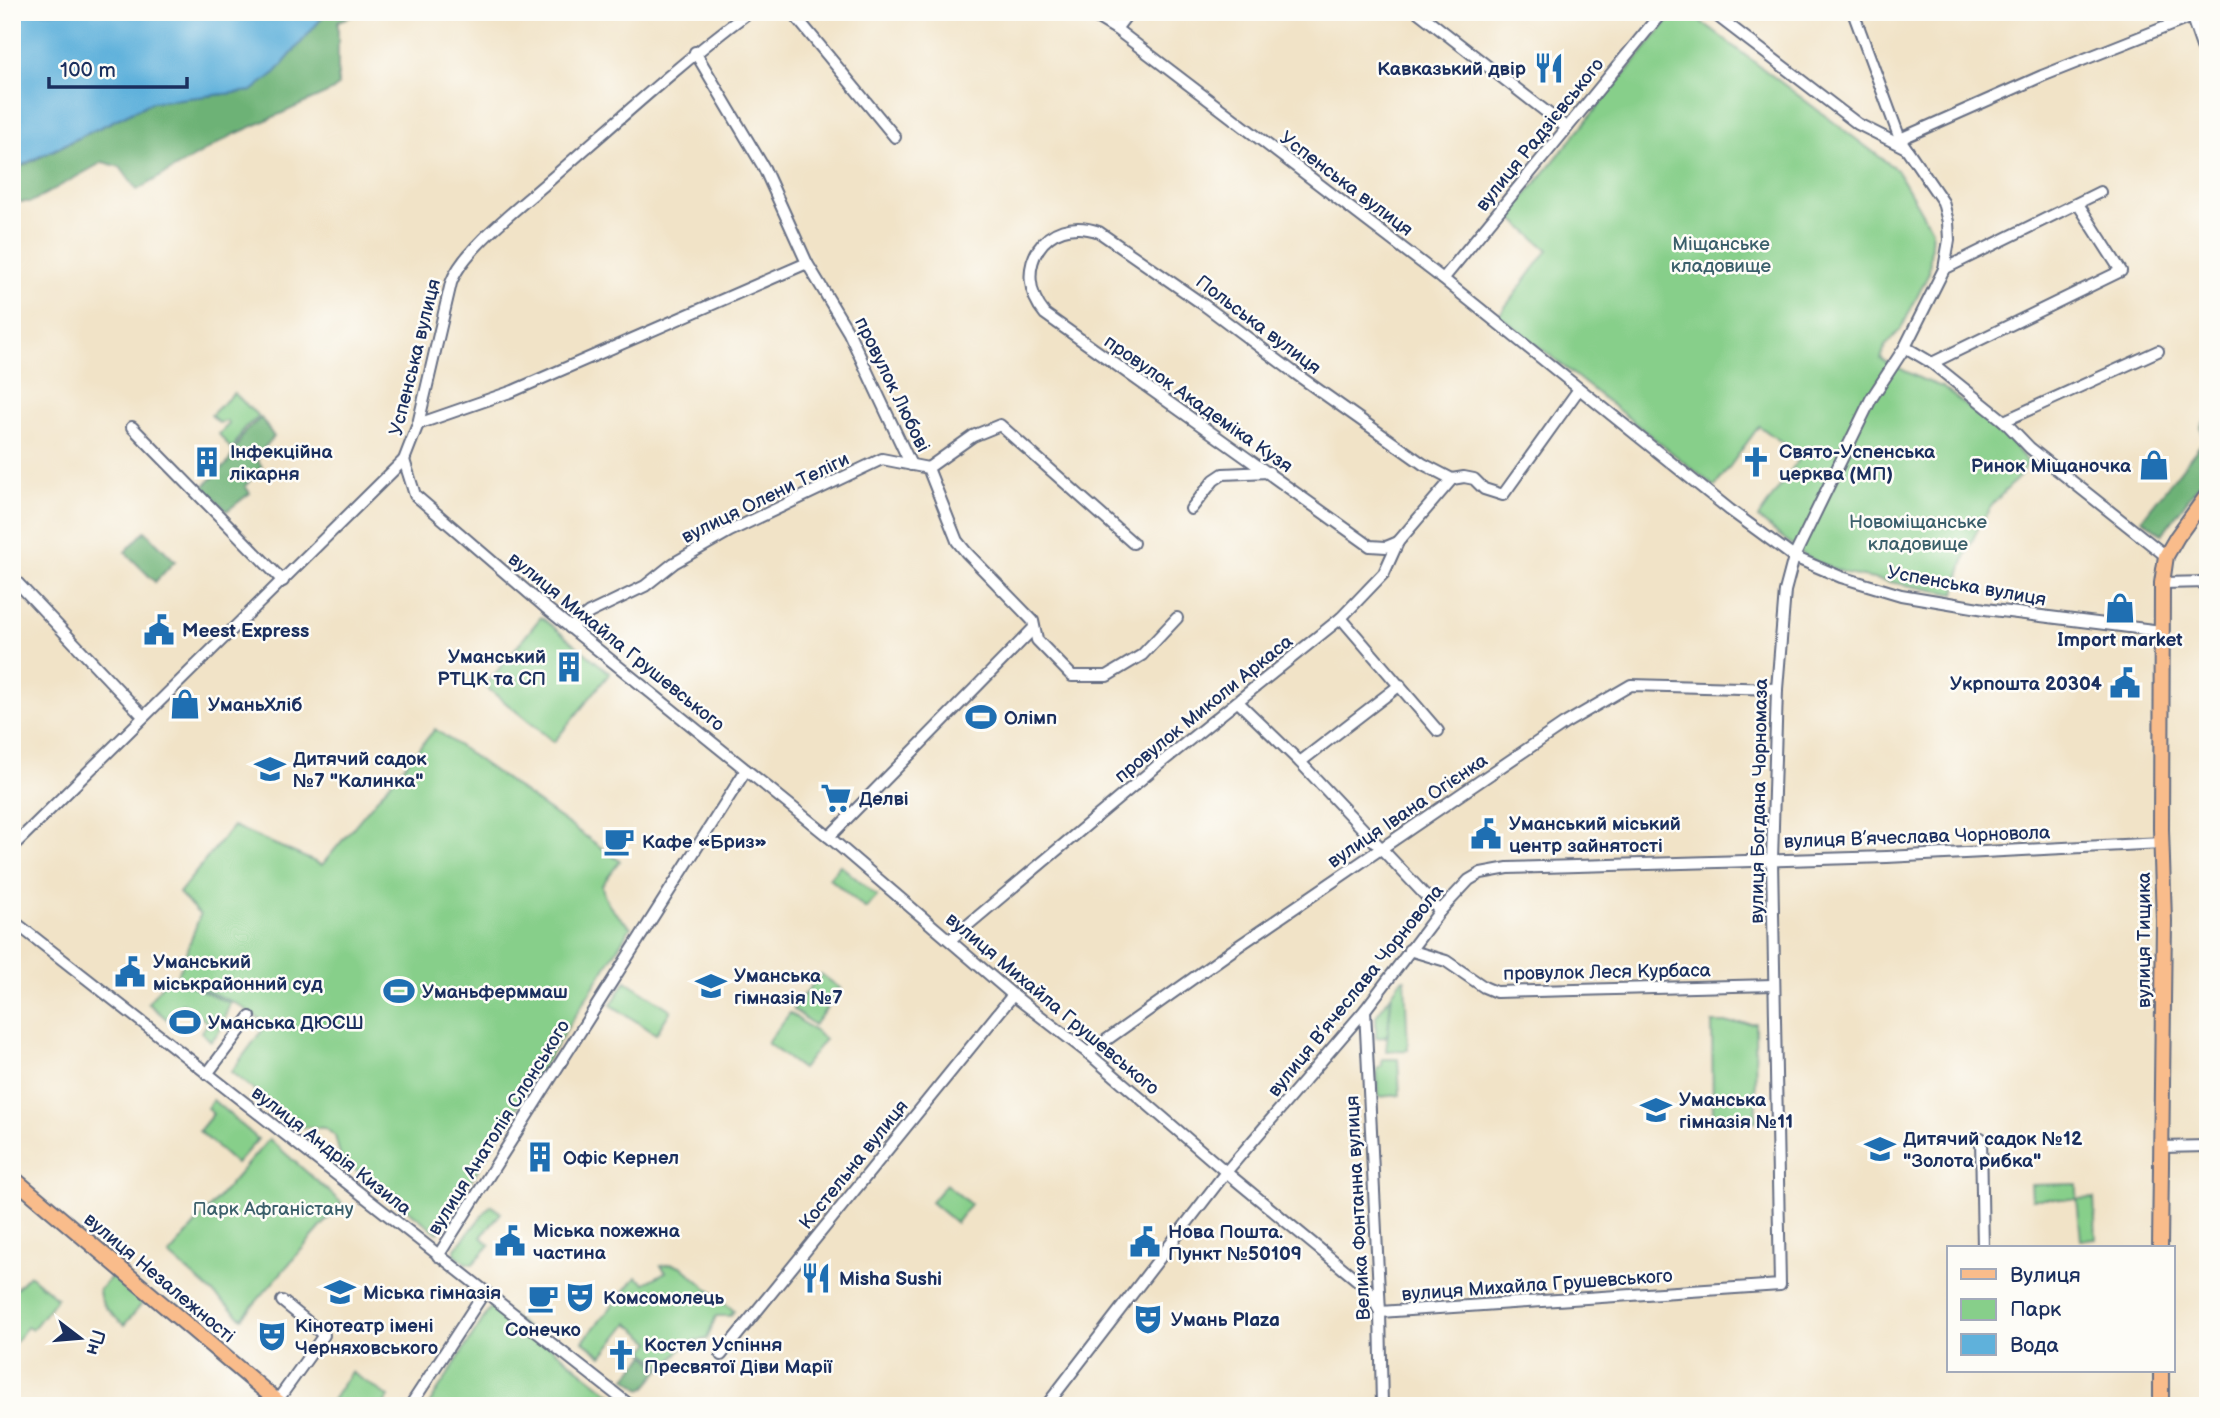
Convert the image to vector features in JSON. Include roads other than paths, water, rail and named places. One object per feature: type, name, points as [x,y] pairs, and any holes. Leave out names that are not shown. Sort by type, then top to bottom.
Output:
[{"type":"main road","points":[[2166,556],[2208,494]]},
{"type":"main road","name":"вулиця Тищика","points":[[2160,1246],[2164,921],[2161,631],[2162,583],[2166,556]]},
{"type":"main road","name":"вулиця Незалежності","points":[[12,1177],[280,1403]]},
{"type":"main road","points":[[2161,1372],[2161,1406]]},
{"type":"street","name":"Успенська вулиця","points":[[12,847],[404,460],[418,424],[451,283],[458,267],[496,228],[695,52],[749,12]]},
{"type":"street","points":[[792,12],[895,137]]},
{"type":"street","name":"Успенська вулиця","points":[[1088,12],[1116,29],[1443,279],[1730,510],[1794,557],[1841,578],[1901,595],[1985,609],[2161,631]]},
{"type":"street","points":[[1116,29],[1129,12]]},
{"type":"street","points":[[1418,12],[1567,128]]},
{"type":"street","name":"вулиця Радзієвського","points":[[1443,279],[1662,12]]},
{"type":"street","points":[[1712,12],[1858,124],[1902,143],[2042,76],[2190,15],[2208,64]]},
{"type":"street","points":[[1853,12],[1902,143]]},
{"type":"street","name":"провулок Любові","points":[[695,52],[764,168],[807,263],[849,333],[911,465],[928,468],[957,541],[1033,621],[1037,640],[1072,676],[1107,676],[1142,654],[1177,618]]},
{"type":"street","name":"вулиця Богдана Чорномаза","points":[[1780,1285],[1772,860],[1777,689],[1785,591],[1794,557],[1871,398],[1905,347],[1944,269],[1949,240],[1943,202],[1902,143]]},
{"type":"street","points":[[1944,269],[2100,192]]},
{"type":"street","points":[[1932,363],[2121,271],[2078,204]]},
{"type":"street","name":"Польська вулиця","points":[[1040,247],[1054,234],[1072,228],[1081,227],[1099,232],[1423,464],[1452,479]]},
{"type":"street","name":"провулок Академіка Кузя","points":[[1040,247],[1034,256],[1029,276],[1033,296],[1045,314],[1370,545],[1385,547],[1398,542]]},
{"type":"street","points":[[418,424],[513,391],[807,263]]},
{"type":"street","points":[[1905,347],[1932,363],[2004,421],[2030,448],[2166,556]]},
{"type":"street","points":[[2004,421],[2158,351]]},
{"type":"street","points":[[1452,479],[1469,477],[1484,489],[1503,495],[1579,389]]},
{"type":"street","points":[[928,468],[973,436],[1000,425],[1133,543]]},
{"type":"street","points":[[132,427],[283,581]]},
{"type":"street","name":"вулиця Михайла Грушевського","points":[[404,460],[415,495],[569,628],[829,837],[1013,995],[1088,1053],[1368,1289],[1380,1312],[1780,1285]]},
{"type":"street","name":"вулиця Олени Теліги","points":[[569,628],[589,613],[645,586],[674,563],[730,531],[882,460],[911,465]]},
{"type":"street","points":[[1191,509],[1223,474],[1269,472]]},
{"type":"street","name":"провулок Миколи Аркаса","points":[[950,940],[1157,766],[1341,618],[1384,573],[1398,542],[1452,479]]},
{"type":"street","points":[[12,577],[143,716]]},
{"type":"street","points":[[2162,583],[2208,582]]},
{"type":"street","points":[[1341,618],[1438,731]]},
{"type":"street","points":[[829,837],[1034,628]]},
{"type":"street","points":[[1300,762],[1400,684]]},
{"type":"street","name":"вулиця Івана Огієнка","points":[[1088,1053],[1240,944],[1564,724],[1631,685],[1777,689]]},
{"type":"street","points":[[1238,702],[1300,762],[1440,911]]},
{"type":"street","name":"вулиця Анатолія Слонського","points":[[438,1256],[746,770]]},
{"type":"street","name":"вулиця В’ячеслава Чорновола","points":[[1046,1406],[1226,1172],[1365,1010],[1440,911],[1469,880],[1480,873],[1492,870],[1888,857],[2162,843]]},
{"type":"street","name":"вулиця Андрія Кизила","points":[[12,920],[631,1406]]},
{"type":"street","name":"провулок Леся Курбаса","points":[[1409,950],[1446,961],[1483,987],[1496,992],[1773,985]]},
{"type":"street","name":"Костельна вулиця","points":[[721,1355],[1013,995]]},
{"type":"street","name":"Велика Фонтанна вулиця","points":[[1365,1010],[1382,1406]]},
{"type":"street","points":[[208,1074],[250,1017]]},
{"type":"street","points":[[1981,1138],[1983,1246]]},
{"type":"street","points":[[2161,1147],[2208,1146]]},
{"type":"street","points":[[410,1406],[485,1291]]},
{"type":"street","points":[[280,1403],[324,1335],[282,1301]]},
{"type":"water","points":[[12,12],[327,12],[276,72],[252,91],[152,102],[12,170]]},
{"type":"place","name":"Кавказький двір","points":[[1549,68]]},
{"type":"place","name":"Інфекційна лікарня","points":[[207,462]]},
{"type":"place","name":"Свято-Успенська церква (МП)","points":[[1756,462]]},
{"type":"place","name":"Ринок Міщаночка","points":[[2154,465]]},
{"type":"place","name":"Import market","points":[[2120,608]]},
{"type":"place","name":"Meest Express","points":[[159,630]]},
{"type":"place","name":"Уманський РТЦК та СП","points":[[569,667]]},
{"type":"place","name":"Укрпошта 20304","points":[[2125,683]]},
{"type":"place","name":"УманьХліб","points":[[185,704]]},
{"type":"place","name":"Олімп","points":[[981,717]]},
{"type":"place","name":"Дитячий садок №7 \"Калинка\"","points":[[270,769]]},
{"type":"place","name":"Делві","points":[[836,798]]},
{"type":"place","name":"Уманський міський центр зайнятості","points":[[1486,834]]},
{"type":"place","name":"Кафе «Бриз»","points":[[619,841]]},
{"type":"place","name":"Уманський міськрайонний суд","points":[[130,972]]},
{"type":"place","name":"Уманська гімназія №7","points":[[711,986]]},
{"type":"place","name":"Уманьферммаш","points":[[399,991]]},
{"type":"place","name":"Уманська ДЮСШ","points":[[185,1022]]},
{"type":"place","name":"Уманська гімназія №11","points":[[1656,1110]]},
{"type":"place","name":"Дитячий садок №12 \"Золота рибка\"","points":[[1880,1149]]},
{"type":"place","name":"Офіс Кернел","points":[[540,1157]]},
{"type":"place","name":"Міська пожежна частина","points":[[510,1241]]},
{"type":"place","name":"Нова Пошта. Пункт №50109","points":[[1145,1242]]},
{"type":"place","name":"Мisha Sushi","points":[[816,1278]]},
{"type":"place","name":"Міська гімназія","points":[[340,1292]]},
{"type":"place","name":"Комсомолець","points":[[580,1297]]},
{"type":"place","name":"Сонечко","points":[[543,1298]]},
{"type":"place","name":"Умань Plaza","points":[[1148,1319]]},
{"type":"place","name":"Кінотеатр імені Черняховського","points":[[272,1336]]},
{"type":"place","name":"Костел Успіння Пресвятої Діви Марії","points":[[621,1355]]},
{"type":"park label","name":"Міщанське кладовище","points":[[1721,254]]},
{"type":"park label","name":"Новоміщанське кладовище","points":[[1918,532]]},
{"type":"park label","name":"Парк Афганістану","points":[[273,1208]]}]
